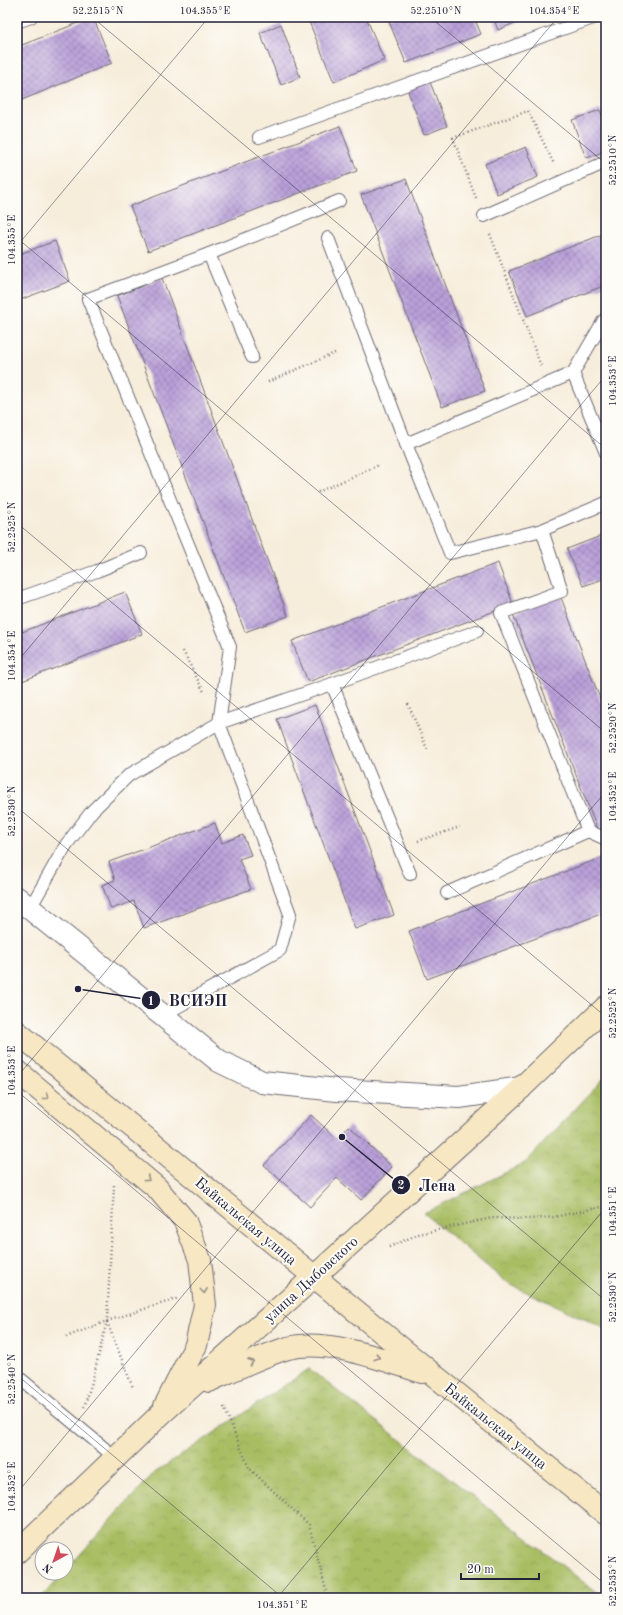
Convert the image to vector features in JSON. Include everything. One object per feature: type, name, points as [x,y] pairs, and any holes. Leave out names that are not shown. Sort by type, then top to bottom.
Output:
[{"type":"main road","name":"улица Дыбовского","points":[[17,1552],[162,1413],[190,1390],[521,1088],[606,1007]]},
{"type":"main road","name":"Байкальская улица","points":[[17,1032],[434,1376],[606,1514]]},
{"type":"main road","points":[[17,1072],[157,1188],[185,1221],[200,1260],[206,1305],[196,1345],[162,1413]]},
{"type":"main road","points":[[190,1390],[251,1362],[283,1350],[315,1345],[365,1353],[434,1376]]},
{"type":"street","points":[[23,903],[220,1061],[262,1082],[337,1090],[459,1097],[521,1088]]},
{"type":"lane","points":[[17,22],[31,17]]},
{"type":"lane","points":[[259,137],[596,17]]},
{"type":"lane","points":[[484,216],[606,162]]},
{"type":"lane","points":[[162,1015],[280,950],[290,914],[219,723],[230,647],[88,299],[209,254],[339,201]]},
{"type":"lane","points":[[328,238],[406,444],[450,553],[542,530],[606,503]]},
{"type":"lane","points":[[209,254],[252,357]]},
{"type":"lane","points":[[406,444],[573,373],[606,319]]},
{"type":"lane","points":[[573,373],[606,453]]},
{"type":"lane","points":[[542,530],[562,591],[501,613],[588,832]]},
{"type":"lane","points":[[17,599],[97,571],[142,553]]},
{"type":"lane","points":[[23,903],[92,812],[129,775],[219,723],[332,684],[477,631]]},
{"type":"lane","points":[[332,684],[410,874]]},
{"type":"lane","points":[[447,893],[588,832],[606,839]]},
{"type":"lane","points":[[17,1376],[116,1458]]},
{"type":"path","points":[[548,383],[453,138],[528,111],[563,181]]},
{"type":"path","points":[[268,382],[337,352]]},
{"type":"path","points":[[318,492],[379,465]]},
{"type":"path","points":[[183,651],[219,723]]},
{"type":"path","points":[[408,704],[428,750]]},
{"type":"path","points":[[400,848],[460,827]]},
{"type":"path","points":[[78,1426],[92,1382],[107,1321],[115,1178]]},
{"type":"path","points":[[389,1247],[419,1234],[492,1218],[531,1219],[554,1217],[606,1206]]},
{"type":"path","points":[[66,1337],[107,1321],[182,1297]]},
{"type":"path","points":[[107,1321],[133,1388]]},
{"type":"path","points":[[224,1407],[249,1468],[309,1525],[328,1598]]},
{"type":"green space","points":[[606,1076],[606,1329],[507,1283],[424,1213],[525,1163]]},
{"type":"green space","points":[[309,1369],[604,1598],[41,1598],[56,1581],[74,1581],[74,1561],[153,1474]]},
{"type":"building","points":[[93,17],[112,63],[17,102],[17,47]]},
{"type":"building","points":[[307,17],[366,17],[384,60],[334,82]]},
{"type":"building","points":[[387,17],[474,17],[481,34],[406,63]]},
{"type":"building","points":[[493,17],[529,17],[498,30]]},
{"type":"building","points":[[281,24],[300,77],[281,85],[260,33]]},
{"type":"building","points":[[427,74],[447,126],[424,135],[405,83]]},
{"type":"building","points":[[600,110],[606,127],[606,151],[586,158],[572,120]]},
{"type":"building","points":[[340,126],[357,171],[148,251],[130,206]]},
{"type":"building","points":[[526,147],[538,177],[497,194],[485,164]]},
{"type":"building","points":[[406,179],[485,391],[442,407],[361,195]]},
{"type":"building","points":[[606,233],[606,285],[527,316],[509,271]]},
{"type":"building","points":[[55,241],[70,281],[17,301],[17,255]]},
{"type":"building","points":[[162,278],[288,616],[245,632],[117,296]]},
{"type":"building","points":[[606,534],[606,578],[583,586],[567,549]]},
{"type":"building","points":[[498,563],[513,604],[308,682],[292,641]]},
{"type":"building","points":[[125,592],[142,634],[17,683],[17,634]]},
{"type":"building","points":[[560,595],[606,714],[606,828],[598,831],[513,614]]},
{"type":"building","points":[[315,705],[394,915],[355,929],[277,719]]},
{"type":"building","points":[[215,823],[222,843],[243,835],[251,855],[239,859],[251,889],[144,928],[134,901],[111,909],[102,885],[115,880],[109,862]]},
{"type":"building","points":[[606,856],[606,912],[427,979],[409,931]]},
{"type":"building","points":[[311,1115],[337,1139],[349,1126],[392,1167],[361,1200],[337,1178],[310,1207],[264,1165]]},
{"type":"place","name":"ВСИЭП","points":[[78,989]]},
{"type":"place","name":"Лена","points":[[342,1137]]}]
